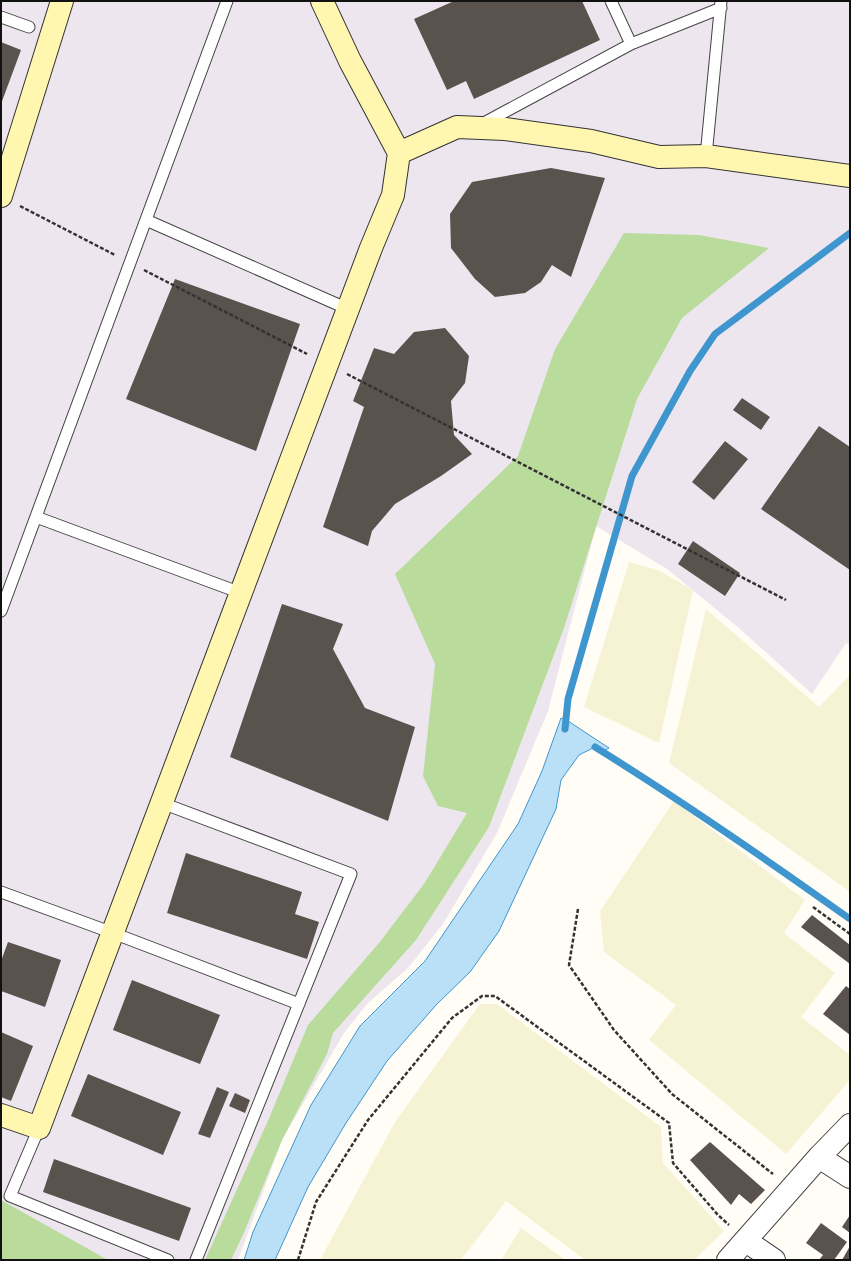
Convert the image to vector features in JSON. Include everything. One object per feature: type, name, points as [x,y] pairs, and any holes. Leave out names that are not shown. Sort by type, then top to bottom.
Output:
[{"type":"street","points":[[8,200],[62,1]]},
{"type":"street","points":[[1,1115],[39,1128],[348,310],[393,195],[399,153],[350,61],[322,1]]},
{"type":"street","points":[[399,153],[457,127],[505,129],[591,141],[659,157],[706,156],[850,176]]},
{"type":"street","points":[[728,1260],[819,1157],[850,1126]]},
{"type":"street","points":[[819,1157],[850,1177]]},
{"type":"street","points":[[746,1241],[774,1260]]},
{"type":"lane","points":[[1,609],[227,1]]},
{"type":"lane","points":[[611,1],[631,44]]},
{"type":"lane","points":[[474,128],[631,44],[721,5],[706,156]]},
{"type":"lane","points":[[1,16],[29,27]]},
{"type":"lane","points":[[146,220],[348,310]]},
{"type":"lane","points":[[36,517],[241,593]]},
{"type":"lane","points":[[162,803],[351,874],[196,1260]]},
{"type":"lane","points":[[1,892],[299,1004]]},
{"type":"lane","points":[[39,1128],[10,1196],[168,1260]]},
{"type":"path","points":[[8,200],[121,258]]},
{"type":"path","points":[[142,269],[312,356]]},
{"type":"path","points":[[340,371],[786,600]]},
{"type":"path","points":[[813,907],[850,934]]},
{"type":"path","points":[[578,909],[569,965],[614,1030],[672,1094],[792,1189]]},
{"type":"path","points":[[298,1260],[316,1202],[368,1120],[452,1018],[482,996],[495,996],[669,1123],[673,1163],[718,1215],[746,1241]]},
{"type":"shaded area","points":[[1,1],[850,1],[850,646],[846,643],[812,694],[740,629],[667,569],[596,526],[548,711],[497,833],[443,924],[408,968],[367,1004],[344,1033],[282,1140],[238,1260],[1,1260]]},
{"type":"shaded area","points":[[629,562],[660,571],[693,590],[659,743],[584,707]]},
{"type":"shaded area","points":[[706,609],[819,707],[850,675],[850,892],[669,763]]},
{"type":"shaded area","points":[[674,801],[805,900],[784,933],[835,973],[801,1017],[850,1055],[850,1080],[786,1154],[649,1040],[676,1005],[604,952],[600,911]]},
{"type":"shaded area","points":[[480,1004],[497,1004],[661,1127],[663,1163],[724,1231],[694,1260],[585,1260],[506,1201],[461,1260],[320,1260],[395,1122]]},
{"type":"shaded area","points":[[521,1228],[566,1260],[501,1260]]},
{"type":"green space","points":[[624,233],[699,235],[769,248],[682,318],[637,399],[564,628],[489,827],[416,940],[333,1033],[327,1054],[282,1140],[243,1235],[231,1260],[205,1260],[267,1123],[308,1025],[379,943],[424,884],[467,813],[438,806],[423,776],[435,664],[395,574],[518,456],[555,349]]},
{"type":"green space","points":[[1,1200],[108,1260],[1,1260]]},
{"type":"water","points":[[561,718],[609,748],[600,753],[593,748],[579,755],[561,780],[556,809],[499,931],[470,972],[437,1004],[387,1061],[346,1123],[308,1187],[275,1260],[244,1260],[253,1232],[311,1105],[360,1026],[425,961],[518,824],[542,771]]},
{"type":"building","points":[[454,1],[582,1],[600,40],[474,99],[466,81],[447,90],[414,19]]},
{"type":"building","points":[[1,42],[21,50],[1,104]]},
{"type":"building","points":[[551,168],[605,178],[571,277],[552,265],[541,282],[525,293],[495,297],[475,279],[451,248],[450,214],[472,182]]},
{"type":"building","points":[[175,279],[300,324],[256,451],[126,399]]},
{"type":"building","points":[[445,328],[469,356],[465,383],[451,401],[454,435],[472,454],[441,476],[395,504],[372,531],[368,546],[323,527],[364,407],[353,401],[374,348],[394,354],[414,332]]},
{"type":"building","points":[[742,398],[770,417],[761,430],[733,410]]},
{"type":"building","points":[[819,426],[850,447],[850,570],[761,509]]},
{"type":"building","points":[[725,441],[748,459],[714,500],[692,482]]},
{"type":"building","points":[[693,541],[740,573],[725,596],[678,564]]},
{"type":"building","points":[[282,604],[343,624],[333,649],[365,708],[415,727],[388,821],[230,757]]},
{"type":"building","points":[[186,853],[302,892],[295,914],[319,922],[307,959],[167,913]]},
{"type":"building","points":[[812,915],[850,945],[850,964],[801,927]]},
{"type":"building","points":[[8,942],[61,960],[45,1007],[1,991],[1,961]]},
{"type":"building","points":[[132,980],[220,1015],[200,1064],[113,1030]]},
{"type":"building","points":[[846,986],[850,989],[850,1035],[823,1014]]},
{"type":"building","points":[[1,1032],[33,1046],[11,1101],[1,1097]]},
{"type":"building","points":[[88,1074],[181,1112],[163,1155],[71,1116]]},
{"type":"building","points":[[217,1087],[229,1092],[210,1138],[198,1134]]},
{"type":"building","points":[[235,1093],[250,1100],[245,1113],[229,1106]]},
{"type":"building","points":[[710,1142],[765,1190],[751,1204],[739,1194],[731,1205],[690,1160]]},
{"type":"building","points":[[54,1159],[191,1208],[179,1241],[43,1192]]},
{"type":"building","points":[[850,1215],[850,1233],[842,1227]]},
{"type":"building","points":[[821,1223],[847,1242],[834,1260],[819,1260],[823,1255],[806,1243]]},
{"type":"building","points":[[850,1246],[850,1260],[842,1260]]},
{"type":"waterway","points":[[565,729],[568,699],[632,476],[690,371],[715,334],[850,233]]},
{"type":"waterway","points":[[595,747],[724,831],[850,919]]}]
